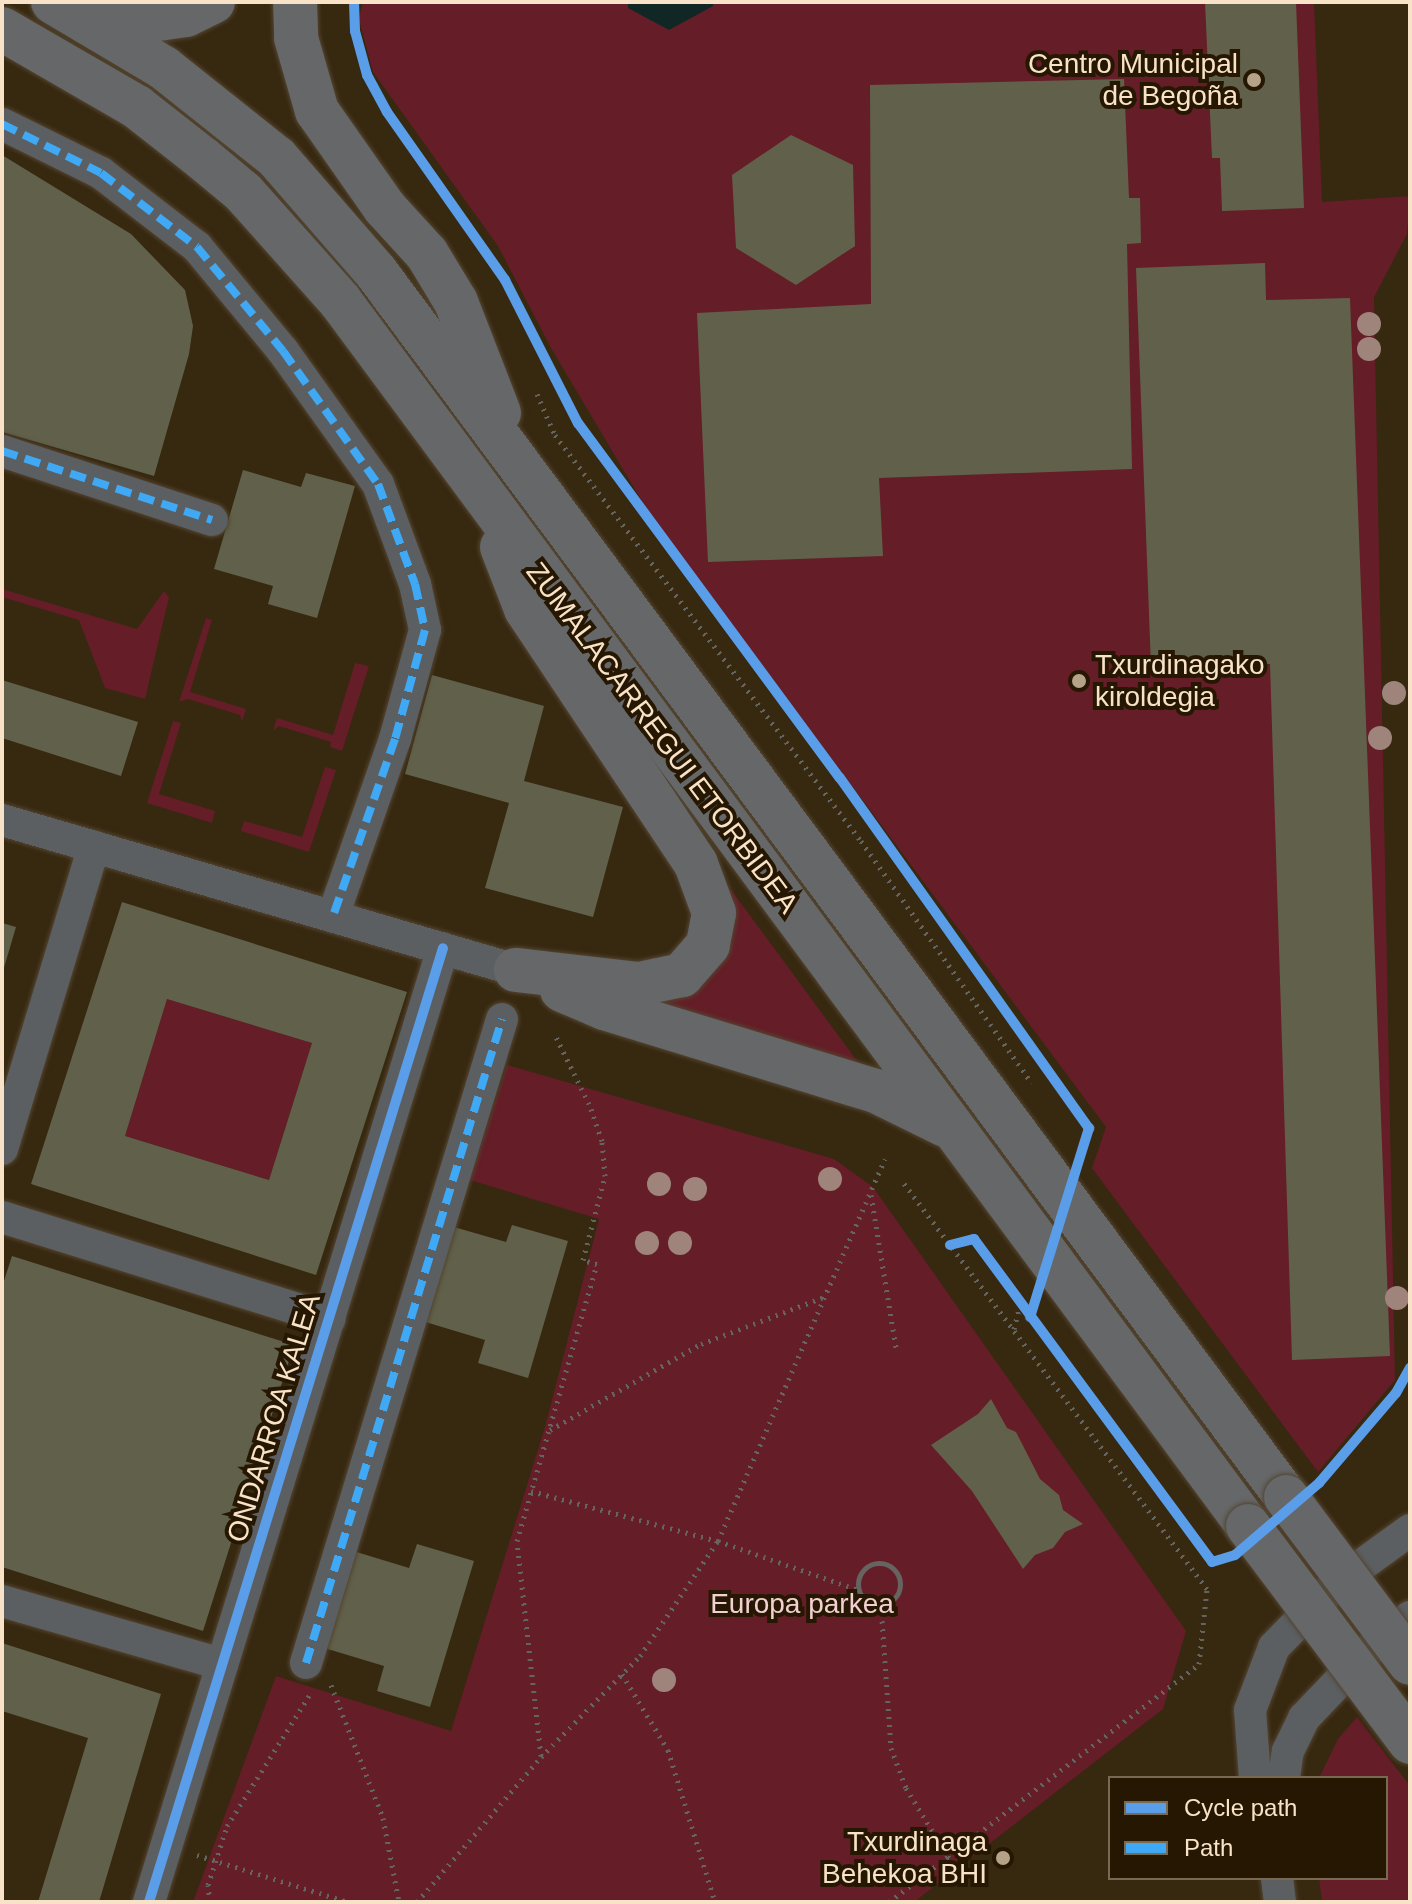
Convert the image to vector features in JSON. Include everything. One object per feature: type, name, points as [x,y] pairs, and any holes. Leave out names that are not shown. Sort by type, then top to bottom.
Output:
[{"type":"main road","points":[[64,8],[145,21],[186,15],[213,2]]},
{"type":"main road","points":[[295,2],[296,38],[317,111],[385,208],[427,254],[456,302],[520,468]]},
{"type":"main road","name":"ZUMALACARREGUI ETORBIDEA","points":[[64,8],[164,68],[277,158],[376,272],[1410,1663]]},
{"type":"main road","name":"ZUMALACARREGUI ETORBIDEA","points":[[2,29],[137,107],[243,192],[340,301],[1410,1742]]},
{"type":"main road","points":[[482,496],[526,609],[696,864],[714,913],[708,945],[682,975],[639,984],[516,970]]},
{"type":"main road","points":[[516,970],[604,1008],[876,1091],[954,1130]]},
{"type":"street","points":[[2,124],[101,173],[197,247],[283,351],[378,484],[415,584],[425,630],[395,739],[333,916]]},
{"type":"street","points":[[2,451],[212,520]]},
{"type":"street","points":[[2,820],[516,970]]},
{"type":"street","points":[[2,1149],[94,847]]},
{"type":"street","name":"ONDARROA KALEA","points":[[149,1902],[443,948]]},
{"type":"street","points":[[315,1671],[502,1019]]},
{"type":"street","points":[[2,1217],[330,1319]]},
{"type":"street","points":[[1255,1776],[1250,1710],[1274,1647],[1337,1583],[1410,1530]]},
{"type":"street","points":[[2,1601],[222,1664]]},
{"type":"street","points":[[1284,1776],[1288,1751],[1304,1718],[1369,1650],[1410,1617]]},
{"type":"street","points":[[1277,1880],[1280,1902]]},
{"type":"path","points":[[535,389],[555,435],[861,841],[1039,1092]]},
{"type":"path","points":[[541,1757],[517,1541],[597,1264],[583,1260],[605,1176],[594,1116],[556,1037]]},
{"type":"path","points":[[417,1902],[541,1757],[622,1674],[718,1541],[885,1159]]},
{"type":"path","points":[[889,1902],[1199,1664],[1207,1589],[903,1182]]},
{"type":"path","points":[[870,1193],[896,1348]]},
{"type":"path","points":[[950,1245],[962,1242]]},
{"type":"path","points":[[1011,1292],[1030,1317],[1035,1302]]},
{"type":"path","points":[[549,1430],[701,1344],[825,1297]]},
{"type":"path","points":[[1014,1330],[1020,1305]]},
{"type":"path","points":[[531,1491],[718,1541],[859,1590],[866,1601],[881,1605]]},
{"type":"path","points":[[859,1590],[868,1567],[889,1565],[899,1576],[900,1590],[881,1605]]},
{"type":"path","points":[[881,1605],[891,1748],[906,1788],[949,1858]]},
{"type":"path","points":[[210,1902],[216,1861],[227,1826],[315,1671]]},
{"type":"path","points":[[315,1671],[383,1818],[399,1902]]},
{"type":"path","points":[[622,1674],[668,1750],[715,1902]]},
{"type":"path","points":[[166,1845],[348,1902]]},
{"type":"green space","name":"Txurdinagako kiroldegia","points":[[363,2],[1314,2],[1322,202],[1410,196],[1407,234],[1374,297],[1395,1380],[1318,1472],[1092,1168],[1106,1127],[649,513],[551,348],[498,246],[373,72],[359,19]]},
{"type":"green space","points":[[2,589],[137,629],[164,591],[169,597],[145,699],[105,688],[79,620],[2,597]]},
{"type":"green space","points":[[206,618],[212,620],[190,692],[246,709],[242,722],[240,715],[188,699],[179,702]]},
{"type":"green space","points":[[355,663],[369,666],[342,751],[330,747],[331,742],[279,726],[273,731],[277,718],[333,735]]},
{"type":"green space","points":[[173,721],[181,723],[159,794],[215,811],[212,823],[147,803]]},
{"type":"green space","points":[[325,767],[336,770],[309,852],[241,831],[244,821],[302,837]]},
{"type":"green space","points":[[718,872],[866,1073],[637,998],[672,995]]},
{"type":"green space","points":[[167,999],[312,1043],[269,1180],[125,1136]]},
{"type":"green space","name":"Europa parkea","points":[[507,1065],[834,1159],[873,1187],[1186,1631],[1163,1709],[914,1902],[193,1902],[276,1676],[451,1731],[545,1427],[599,1219],[470,1180]]},
{"type":"green space","points":[[1357,1717],[1410,1786],[1410,1902],[1322,1902],[1319,1880],[1388,1880],[1388,1776],[1320,1776],[1338,1739]]},
{"type":"water","points":[[628,2],[713,2],[713,6],[669,30],[628,8]]},
{"type":"building","name":"Centro Municipal de Begoña","points":[[1205,2],[1296,2],[1304,208],[1222,211],[1220,158],[1212,158]]},
{"type":"building","points":[[1124,79],[1129,198],[1140,198],[1141,243],[1127,244],[1132,469],[879,478],[883,556],[708,562],[697,313],[871,304],[870,85]]},
{"type":"building","points":[[791,135],[853,165],[855,246],[796,285],[736,248],[732,175]]},
{"type":"building","points":[[2,155],[131,234],[185,290],[193,326],[189,354],[154,476],[2,432]]},
{"type":"building","points":[[1265,263],[1266,300],[1350,298],[1390,1356],[1292,1360],[1270,664],[1151,667],[1136,268]]},
{"type":"building","points":[[243,470],[301,487],[306,473],[355,486],[317,618],[268,604],[273,586],[214,569]]},
{"type":"building","points":[[432,675],[544,706],[524,781],[623,807],[593,917],[485,888],[509,803],[405,774]]},
{"type":"building","points":[[2,680],[138,722],[121,776],[2,738]]},
{"type":"building","points":[[122,902],[407,992],[316,1275],[31,1184]],"holes":[[[167,999],[312,1043],[269,1180],[125,1136]]]},
{"type":"building","points":[[2,923],[16,927],[3,971],[2,971]]},
{"type":"building","points":[[447,1225],[506,1242],[512,1225],[568,1241],[528,1378],[478,1363],[485,1340],[419,1320]]},
{"type":"building","points":[[12,1256],[294,1345],[203,1631],[2,1567],[2,1287]]},
{"type":"building","points":[[991,1399],[1007,1428],[1016,1432],[1040,1479],[1059,1495],[1063,1510],[1083,1524],[1065,1532],[1053,1548],[1035,1555],[1023,1569],[972,1491],[931,1445],[978,1414]]},
{"type":"building","points":[[417,1544],[474,1561],[430,1707],[377,1691],[384,1666],[321,1647],[350,1550],[409,1568]]},
{"type":"building","points":[[2,1643],[161,1694],[99,1902],[38,1902],[88,1738],[2,1711]]},
{"type":"marked path","points":[[2,124],[101,173],[197,247],[283,351],[378,484],[415,584],[425,630],[395,739],[333,916]]},
{"type":"marked path","points":[[2,451],[212,520]]},
{"type":"marked path","points":[[306,1663],[502,1019]]},
{"type":"cycle path","points":[[354,2],[355,31],[367,75],[387,112],[505,280],[578,423],[840,778],[1089,1128],[1030,1317]]},
{"type":"cycle path","points":[[149,1902],[443,948]]},
{"type":"cycle path","points":[[950,1245],[974,1239],[1212,1562],[1235,1555],[1319,1483],[1396,1393],[1410,1368]]},
{"type":"place","name":"Centro Municipal de Begoña","points":[[1254,80]]},
{"type":"place","name":"Txurdinagako kiroldegia","points":[[1079,681]]},
{"type":"place","name":"Txurdinaga Behekoa BHI","points":[[1003,1858]]}]
